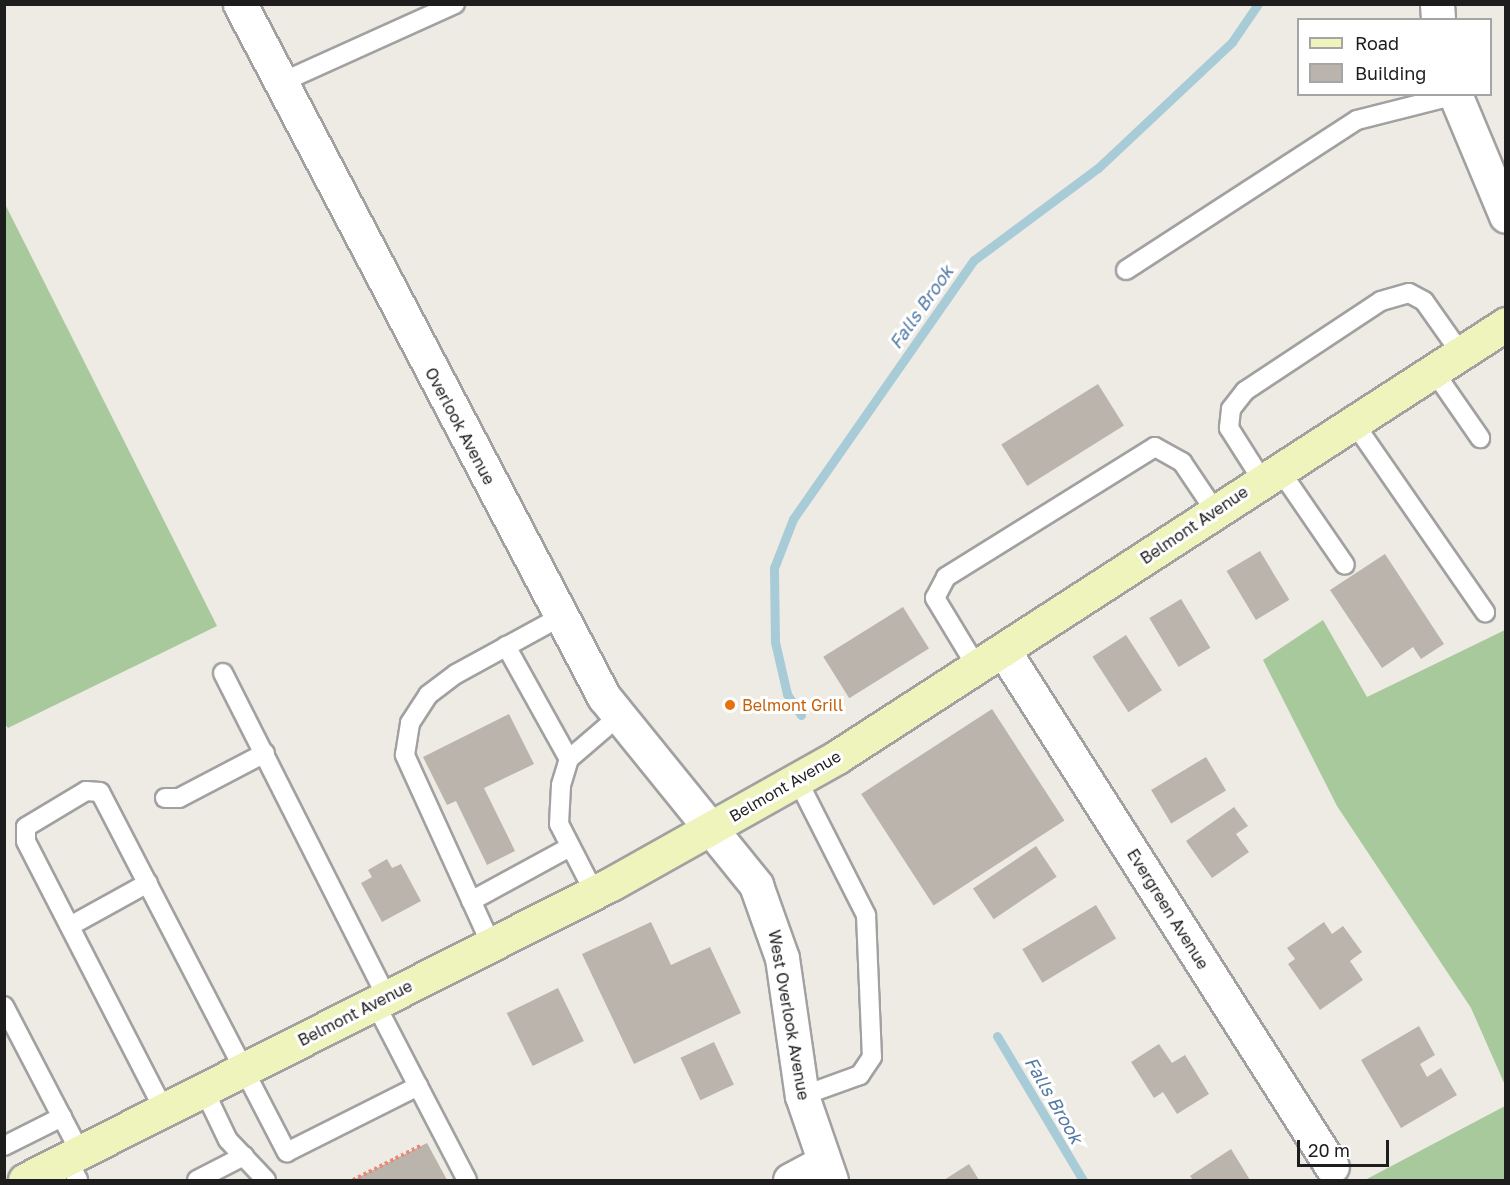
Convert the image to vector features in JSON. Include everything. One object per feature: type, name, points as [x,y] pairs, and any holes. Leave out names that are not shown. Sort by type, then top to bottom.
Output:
[{"type":"main road","name":"Belmont Avenue","points":[[29,1180],[75,1164],[164,1110],[594,892],[797,779],[991,660],[1352,420],[1506,324]]},
{"type":"street","name":"Overlook Avenue","points":[[240,4],[560,617],[619,716],[710,829]]},
{"type":"street","points":[[1456,96],[1506,216]]},
{"type":"street","name":"Evergreen Avenue","points":[[991,660],[1332,1167]]},
{"type":"street","name":"West Overlook Avenue","points":[[710,829],[744,866],[771,916],[802,1096],[826,1172]]},
{"type":"street","points":[[790,1180],[826,1172]]},
{"type":"lane","points":[[280,83],[455,4]]},
{"type":"lane","points":[[1126,270],[1357,120],[1452,96]]},
{"type":"lane","points":[[1345,565],[1271,474],[1229,428],[1231,408],[1245,391],[1381,301],[1408,293],[1424,301],[1460,352]]},
{"type":"lane","points":[[1433,370],[1480,438]]},
{"type":"lane","points":[[1352,420],[1485,612]]},
{"type":"lane","points":[[991,660],[935,598],[946,577],[1155,447],[1182,462],[1215,511]]},
{"type":"lane","points":[[491,944],[405,756],[410,723],[428,695],[506,646],[560,617]]},
{"type":"lane","points":[[506,646],[569,759],[559,824],[594,892]]},
{"type":"lane","points":[[223,673],[265,753],[381,1000],[418,1086],[467,1180]]},
{"type":"lane","points":[[569,759],[619,716]]},
{"type":"lane","points":[[165,798],[179,798],[265,753]]},
{"type":"lane","points":[[797,779],[866,915],[872,1057],[860,1075],[802,1096]]},
{"type":"lane","points":[[164,1110],[26,841],[26,826],[86,791],[100,792],[287,1152],[418,1086]]},
{"type":"lane","points":[[471,901],[570,847]]},
{"type":"lane","points":[[70,926],[148,883]]},
{"type":"lane","points":[[4,1006],[62,1117],[75,1164]]},
{"type":"lane","points":[[204,1090],[228,1140],[266,1180]]},
{"type":"lane","points":[[4,1146],[62,1117]]},
{"type":"lane","points":[[197,1180],[244,1156]]},
{"type":"path","points":[[353,1180],[427,1143]]},
{"type":"green space","points":[[4,202],[217,626],[8,728],[4,723]]},
{"type":"green space","points":[[1323,620],[1367,697],[1505,630],[1505,1085],[1471,1008],[1337,806],[1263,660]]},
{"type":"green space","points":[[1505,1106],[1505,1180],[1365,1180]]},
{"type":"building","points":[[1098,384],[1124,426],[1027,486],[1001,444]]},
{"type":"building","points":[[1260,551],[1289,600],[1256,620],[1227,571]]},
{"type":"building","points":[[1385,554],[1444,644],[1421,659],[1413,647],[1382,668],[1330,590]]},
{"type":"building","points":[[1181,599],[1210,648],[1179,667],[1149,618]]},
{"type":"building","points":[[903,607],[929,649],[849,698],[823,657]]},
{"type":"building","points":[[1126,635],[1162,690],[1128,712],[1092,657]]},
{"type":"building","points":[[992,709],[1064,821],[934,906],[861,794]]},
{"type":"building","points":[[509,714],[534,764],[484,788],[515,851],[487,865],[456,801],[447,805],[423,757]]},
{"type":"building","points":[[1206,757],[1226,790],[1171,823],[1151,790]]},
{"type":"building","points":[[1234,807],[1248,826],[1236,834],[1249,852],[1212,878],[1186,841]]},
{"type":"building","points":[[1036,846],[1057,877],[994,919],[973,888]]},
{"type":"building","points":[[387,859],[392,868],[401,864],[421,901],[382,922],[361,883],[372,877],[368,870]]},
{"type":"building","points":[[1096,905],[1116,938],[1042,983],[1022,949]]},
{"type":"building","points":[[651,922],[671,965],[710,947],[741,1013],[634,1064],[582,954]]},
{"type":"building","points":[[1324,922],[1332,934],[1343,926],[1362,952],[1350,961],[1363,980],[1320,1010],[1288,964],[1295,959],[1287,948]]},
{"type":"building","points":[[558,988],[584,1041],[533,1066],[507,1013]]},
{"type":"building","points":[[1419,1026],[1435,1055],[1420,1064],[1427,1077],[1441,1068],[1457,1095],[1401,1128],[1361,1060]]},
{"type":"building","points":[[714,1042],[734,1085],[700,1100],[680,1058]]},
{"type":"building","points":[[1159,1044],[1172,1063],[1185,1055],[1209,1094],[1177,1114],[1163,1092],[1154,1098],[1131,1062]]},
{"type":"building","points":[[427,1143],[447,1180],[353,1180]]},
{"type":"building","points":[[1231,1149],[1250,1180],[1193,1180],[1190,1176]]},
{"type":"building","points":[[969,1164],[979,1180],[944,1180]]},
{"type":"waterway","name":"Falls Brook","points":[[801,715],[787,694],[775,642],[774,568],[793,519],[974,260],[1098,168],[1232,42],[1258,4]]},
{"type":"waterway","name":"Falls Brook","points":[[997,1036],[1083,1180]]},
{"type":"place","name":"Belmont Grill","points":[[730,705]]}]
